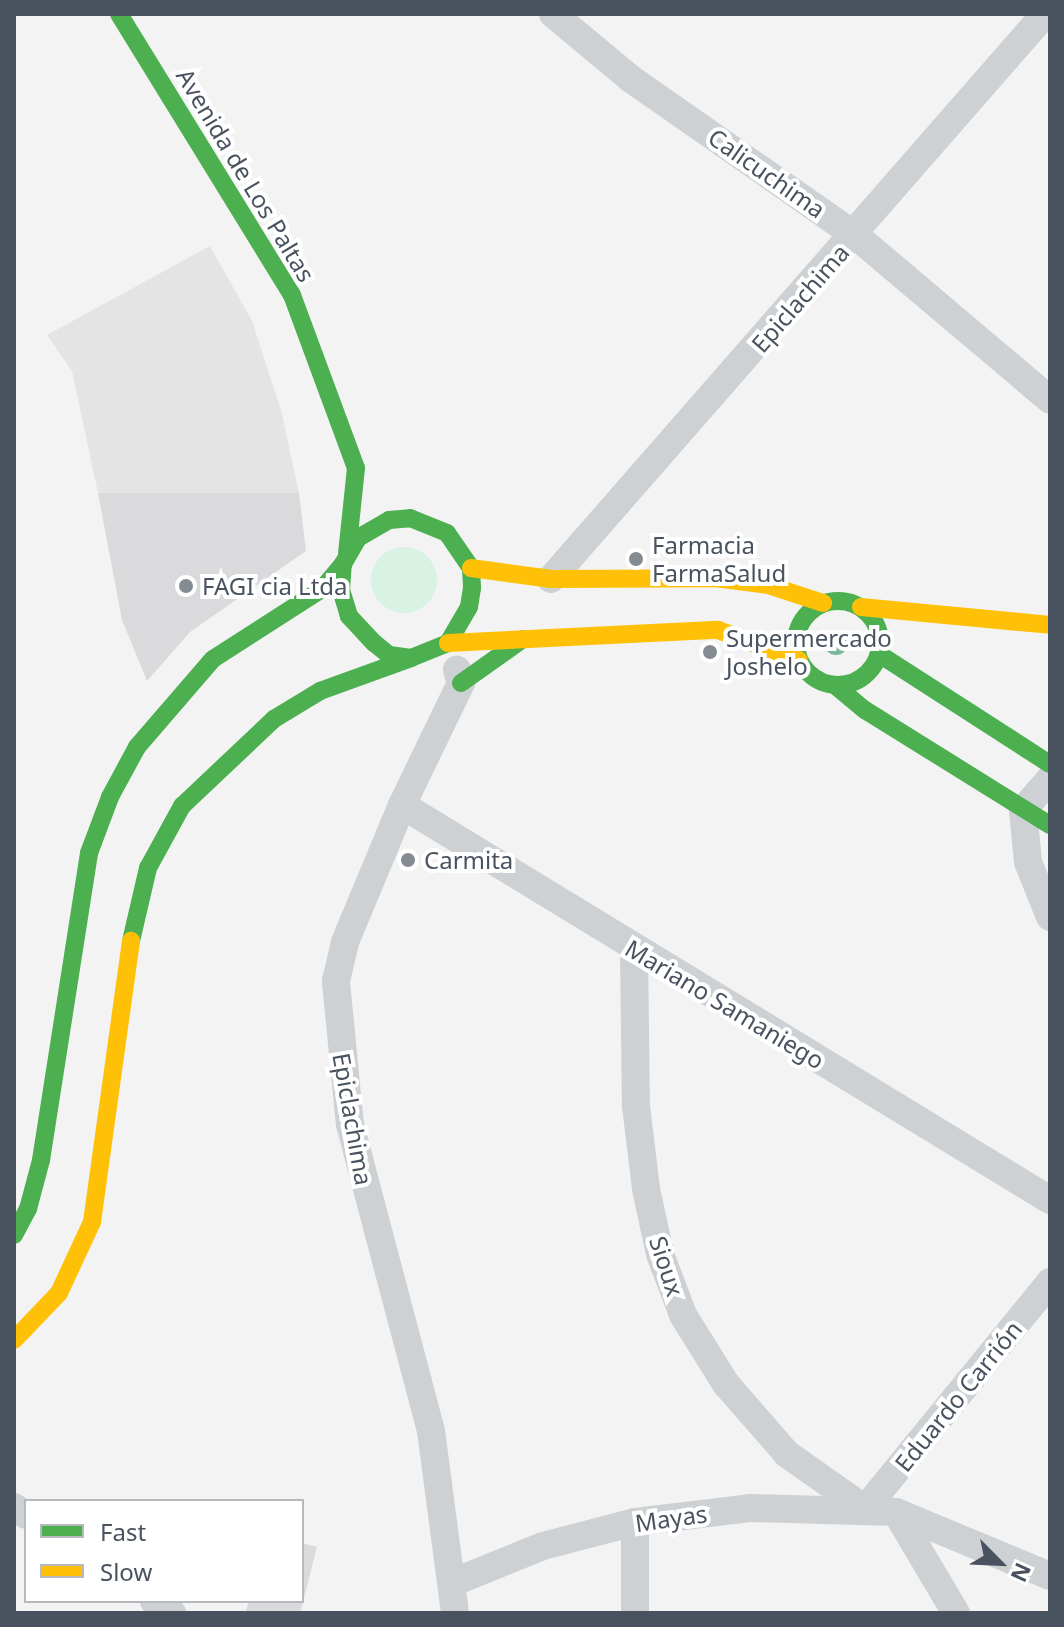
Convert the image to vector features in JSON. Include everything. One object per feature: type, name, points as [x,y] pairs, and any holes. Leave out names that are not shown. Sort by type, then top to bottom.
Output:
[{"type":"main road","name":"Avenida de Los Paltas","points":[[119,14],[292,295],[356,468],[345,558]]},
{"type":"main road","points":[[356,468],[380,507],[430,522],[447,533],[471,568],[469,607],[448,643]]},
{"type":"main road","points":[[14,1235],[28,1209],[41,1160],[89,853],[110,797],[137,747],[213,659],[322,589],[380,507]]},
{"type":"main road","points":[[345,558],[341,590],[349,616],[389,655],[411,658]]},
{"type":"main road","points":[[471,568],[551,579],[715,578],[768,585],[823,603],[849,602],[861,607],[1050,625]]},
{"type":"main road","points":[[799,660],[797,632],[802,619],[823,603]]},
{"type":"main road","points":[[861,607],[878,628],[880,648],[1050,764]]},
{"type":"main road","points":[[836,686],[863,678],[880,648],[917,612]]},
{"type":"main road","points":[[14,1340],[59,1293],[92,1222],[129,949],[148,868],[182,806],[274,719],[320,691],[448,643],[718,630],[799,660],[820,682],[836,686],[865,710],[1050,825]]},
{"type":"main road","points":[[461,683],[523,639]]},
{"type":"street","name":"Calicuchima","points":[[553,14],[631,79],[855,235],[1050,400]]},
{"type":"street","name":"Epiclachima","points":[[551,579],[855,235],[1045,14]]},
{"type":"street","points":[[448,643],[461,683]]},
{"type":"street","name":"Epiclachima","points":[[455,1613],[454,1582],[431,1431],[350,1125],[336,1012],[345,942],[402,805],[461,683]]},
{"type":"street","points":[[1050,779],[1023,810],[1028,862],[1050,917]]},
{"type":"street","name":"Mariano Samaniego","points":[[402,805],[1050,1200]]},
{"type":"street","name":"Sioux","points":[[634,949],[636,1106],[646,1189],[683,1315],[726,1384],[787,1454],[865,1509]]},
{"type":"street","name":"Eduardo Carrión","points":[[865,1509],[1050,1282]]},
{"type":"street","name":"Mayas","points":[[454,1582],[543,1546],[635,1522],[750,1508],[896,1512],[1050,1576]]},
{"type":"street","points":[[896,1512],[956,1613]]},
{"type":"street","points":[[635,1522],[635,1613]]},
{"type":"shaded area","points":[[210,246],[252,321],[281,410],[299,493],[98,493],[72,371],[47,335]]},
{"type":"green space","points":[[404,547],[417,550],[427,557],[434,567],[437,580],[434,593],[427,603],[417,610],[404,613],[391,610],[381,603],[374,593],[371,580],[374,567],[381,557],[391,550]]},
{"type":"building","name":"FAGI cia Ltda","points":[[98,493],[299,493],[306,551],[190,632],[147,681],[122,620]]},
{"type":"building","points":[[304,1544],[317,1547],[304,1597]]},
{"type":"building","points":[[248,1603],[303,1603],[300,1613],[245,1613]]},
{"type":"traffic: fast","points":[[119,14],[292,295],[356,468],[347,553]]},
{"type":"traffic: fast","points":[[410,518],[447,533],[471,568],[472,588],[469,607],[448,643],[411,658],[389,655],[374,643],[349,616],[341,590],[343,564],[358,538],[389,520],[410,518]]},
{"type":"traffic: fast","points":[[14,1235],[28,1209],[41,1160],[89,853],[110,797],[137,747],[213,659],[322,589],[343,564]]},
{"type":"traffic: fast","points":[[838,601],[854,604],[868,613],[877,627],[880,643],[877,659],[868,673],[854,682],[838,685],[822,682],[808,673],[799,659],[796,643],[799,627],[808,613],[822,604],[838,601]]},
{"type":"traffic: fast","points":[[461,683],[523,639]]},
{"type":"traffic: fast","points":[[879,654],[1050,764]]},
{"type":"traffic: fast","points":[[131,941],[148,868],[182,806],[274,719],[320,691],[411,658]]},
{"type":"traffic: fast","points":[[836,686],[865,710],[1050,825]]},
{"type":"traffic: slow","points":[[471,568],[551,579],[715,578],[768,585],[823,603]]},
{"type":"traffic: slow","points":[[861,607],[1050,625]]},
{"type":"traffic: slow","points":[[448,643],[718,630],[799,660]]},
{"type":"traffic: slow","points":[[14,1340],[59,1293],[92,1222],[131,941]]},
{"type":"place","name":"Farmacia FarmaSalud","points":[[636,559]]},
{"type":"place","name":"FAGI cia Ltda","points":[[186,586]]},
{"type":"place","name":"Supermercado Joshelo","points":[[710,652]]},
{"type":"place","name":"Carmita","points":[[408,860]]}]
